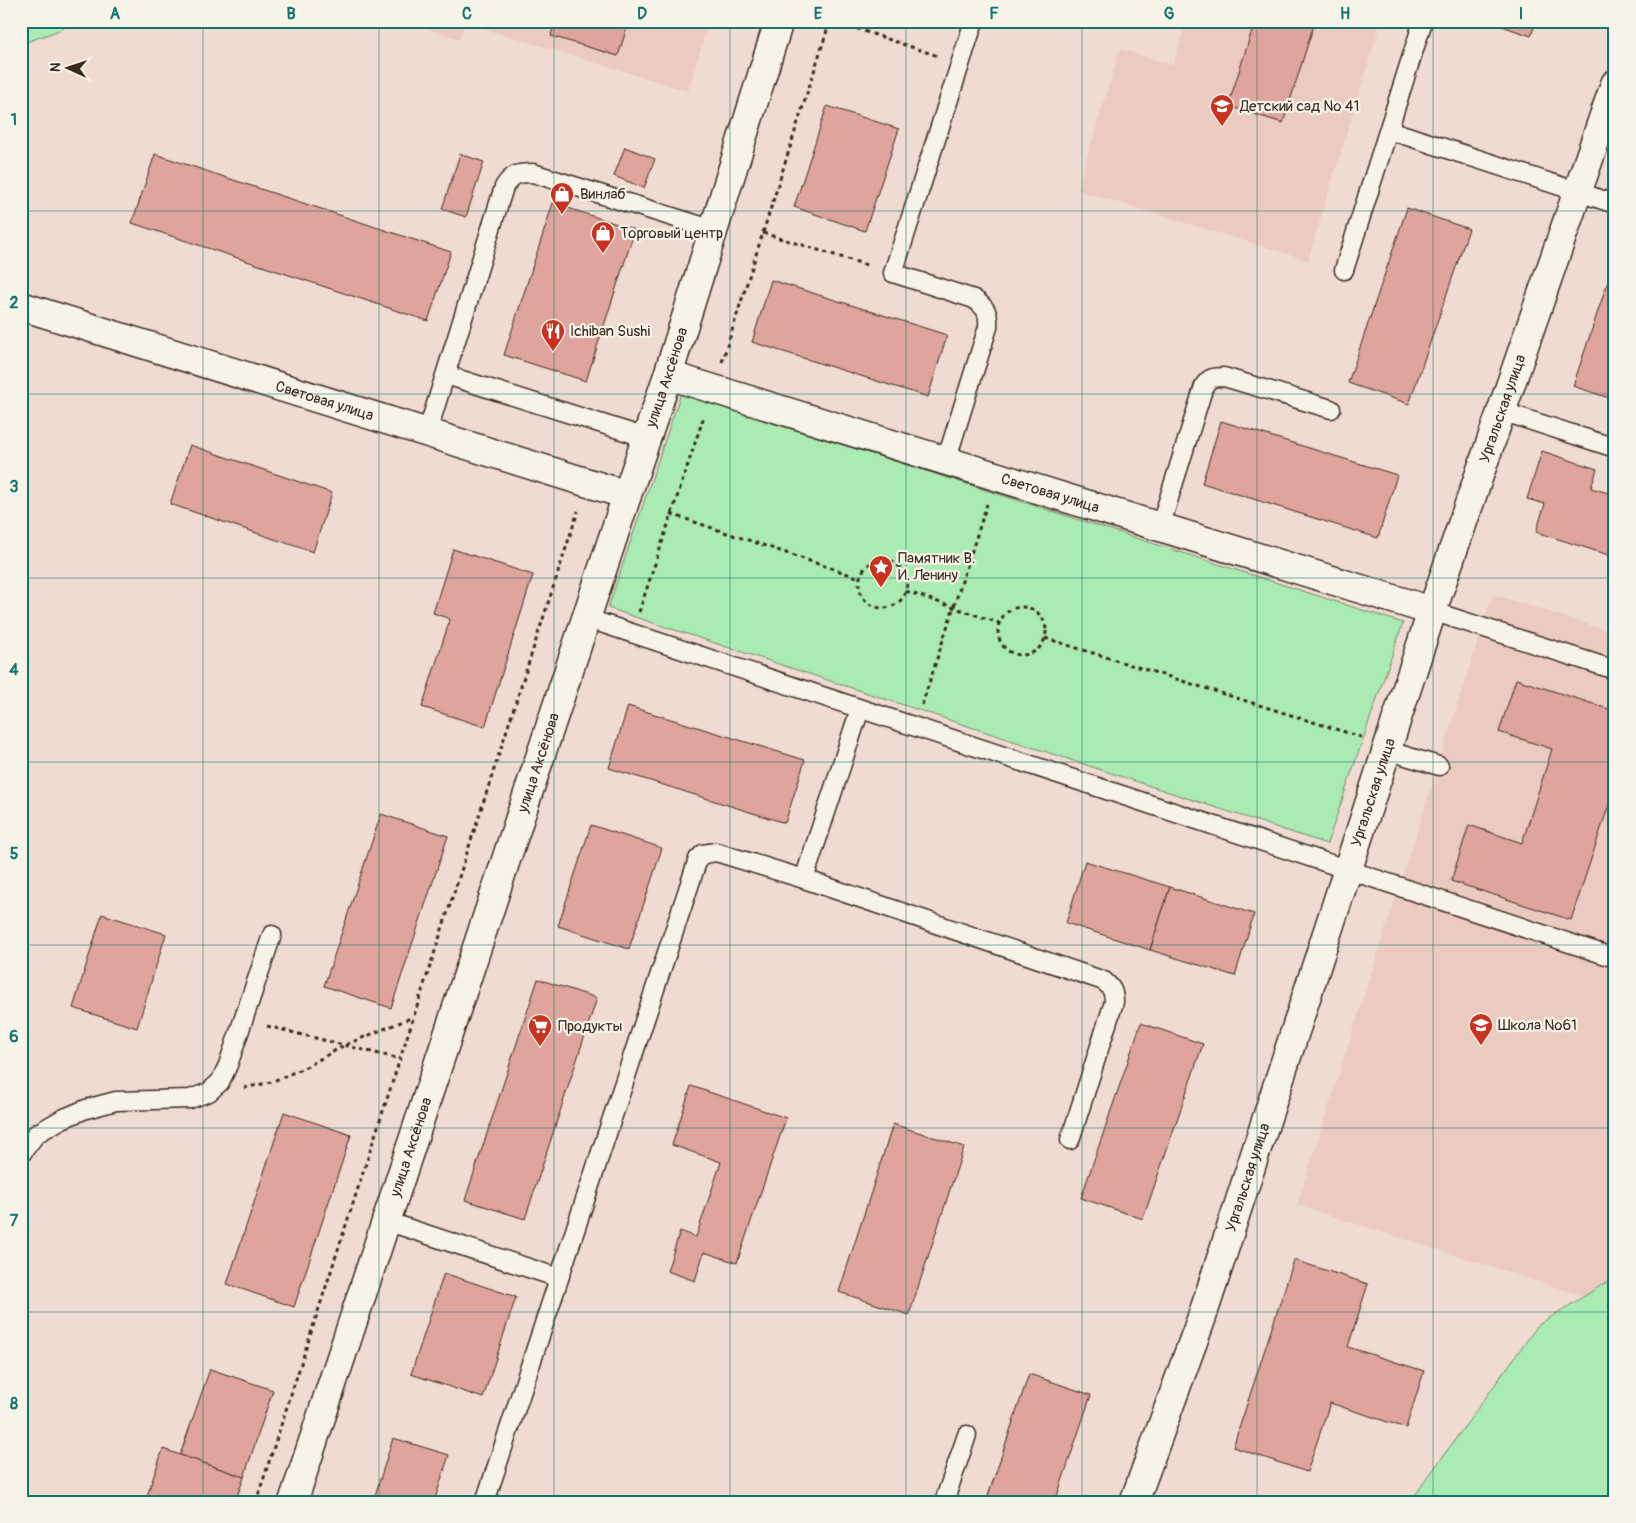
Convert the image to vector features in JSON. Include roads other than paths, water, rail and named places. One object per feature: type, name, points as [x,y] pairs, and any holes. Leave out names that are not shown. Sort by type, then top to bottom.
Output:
[{"type":"street","name":"улица Аксёнова","points":[[293,1502],[668,375],[779,21]]},
{"type":"street","name":"Ургальская улица","points":[[1134,1502],[1202,1317],[1347,870],[1376,744],[1432,611],[1615,84]]},
{"type":"street","name":"Световая улица","points":[[21,306],[628,496]]},
{"type":"street","name":"Световая улица","points":[[668,375],[1432,611]]},
{"type":"lane","points":[[946,461],[988,327],[988,317],[984,307],[974,299],[893,273],[974,21]]},
{"type":"lane","points":[[1344,270],[1424,21]]},
{"type":"lane","points":[[1389,130],[1615,204]]},
{"type":"lane","points":[[427,432],[504,187],[510,178],[519,173],[533,173],[714,230]]},
{"type":"lane","points":[[446,375],[647,438]]},
{"type":"lane","points":[[1160,528],[1204,386],[1208,380],[1214,377],[1224,377],[1331,409]]},
{"type":"lane","points":[[1502,411],[1615,448]]},
{"type":"lane","points":[[1432,611],[1615,670]]},
{"type":"lane","points":[[586,618],[1615,958]]},
{"type":"lane","points":[[804,880],[860,709]]},
{"type":"lane","points":[[1376,744],[1439,766]]},
{"type":"lane","points":[[485,1502],[698,859],[703,854],[716,852],[1104,981],[1114,993],[1114,1002],[1070,1140]]},
{"type":"lane","points":[[21,1154],[36,1134],[62,1118],[86,1109],[116,1101],[190,1099],[209,1092],[220,1082],[272,935]]},
{"type":"lane","points":[[386,1221],[559,1278]]},
{"type":"lane","points":[[944,1502],[967,1435]]},
{"type":"place","name":"Детский сад № 41","points":[[1222,127]]},
{"type":"place","name":"Винлаб","points":[[562,215]]},
{"type":"place","name":"Торговый центр","points":[[603,254]]},
{"type":"place","name":"Ichiban Sushi","points":[[553,352]]},
{"type":"place","name":"Памятник В. И. Ленину","points":[[881,588]]},
{"type":"place","name":"Школа №61","points":[[1481,1046]]},
{"type":"place","name":"Продукты","points":[[540,1047]]}]
